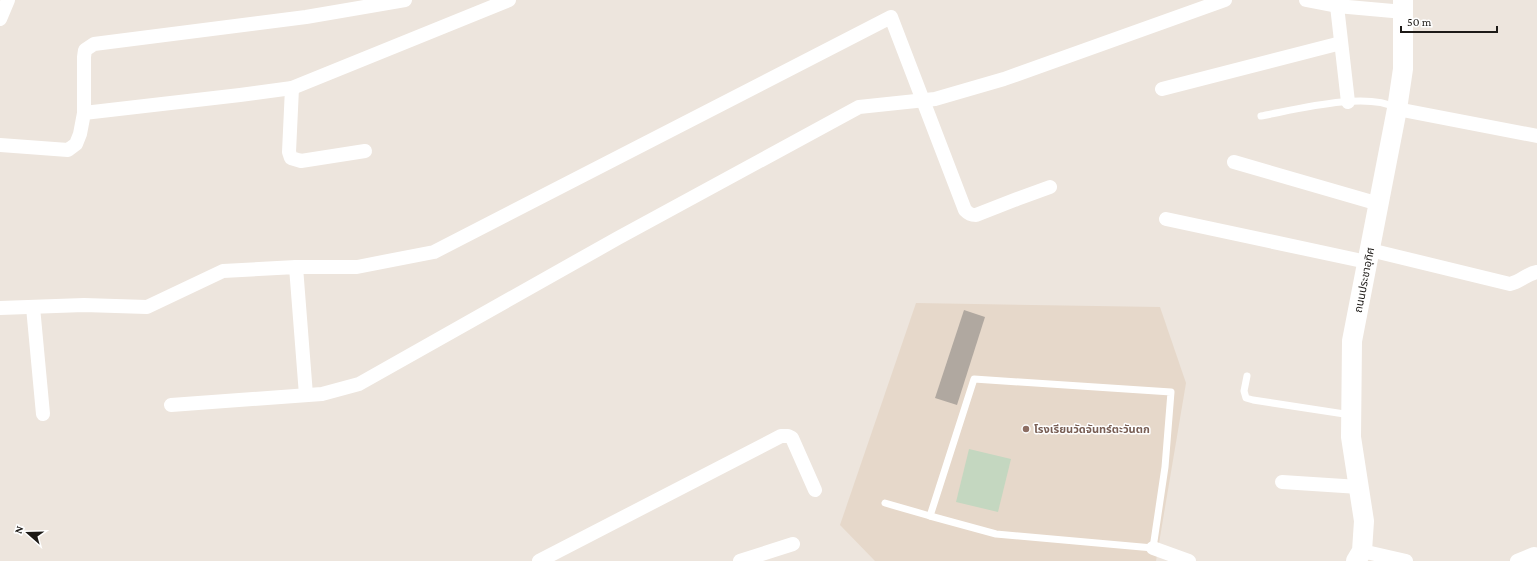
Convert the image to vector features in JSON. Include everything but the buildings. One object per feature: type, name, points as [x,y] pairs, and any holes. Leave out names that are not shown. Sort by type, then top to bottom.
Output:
[{"type":"street","points":[[0,20],[8,0]]},
{"type":"street","points":[[0,146],[68,150],[76,144],[80,134],[84,113],[85,50],[94,44],[306,17],[405,0]]},
{"type":"street","points":[[84,113],[292,88],[510,0]]},
{"type":"street","points":[[171,405],[322,394],[359,384],[618,238],[859,107],[924,101],[1004,79],[1225,0]]},
{"type":"street","points":[[1306,0],[1337,6],[1403,6]]},
{"type":"street","points":[[1337,6],[1348,102]]},
{"type":"street","name":"ถนนประชาอุทิศ","points":[[1359,556],[1364,521],[1351,437],[1352,341],[1397,108],[1403,69],[1403,6]]},
{"type":"street","points":[[0,308],[84,305],[147,307],[223,271],[296,267],[356,267],[434,252],[891,17],[965,210],[968,213],[976,215],[1050,187]]},
{"type":"street","points":[[1162,89],[1342,43]]},
{"type":"street","points":[[292,88],[289,152],[291,158],[301,161],[365,151]]},
{"type":"street","points":[[1397,108],[1537,136]]},
{"type":"street","points":[[1234,162],[1378,204]]},
{"type":"street","points":[[1166,219],[1369,256],[1510,284],[1519,281],[1527,275],[1537,272]]},
{"type":"street","points":[[296,267],[306,395]]},
{"type":"street","points":[[33,307],[43,414]]},
{"type":"street","points":[[538,561],[781,436],[788,436],[792,438],[815,490]]},
{"type":"street","points":[[1282,482],[1359,487]]},
{"type":"street","points":[[740,561],[793,544]]},
{"type":"street","points":[[1153,548],[1189,561]]},
{"type":"street","points":[[1517,561],[1534,554],[1537,555]]},
{"type":"street","points":[[1359,556],[1406,561]]},
{"type":"lane","points":[[1261,116],[1348,102],[1374,101],[1389,104],[1397,108]]},
{"type":"lane","points":[[1247,376],[1244,391],[1246,398],[1351,415]]},
{"type":"lane","points":[[885,503],[930,516],[996,534],[1153,548],[1165,467],[1170,392],[974,379],[930,516]]},
{"type":"shaded area","name":"โรงเรียนวัดจันทร์ตะวันตก","points":[[916,303],[1160,307],[1186,383],[1156,561],[875,561],[840,525]]},
{"type":"green space","points":[[969,449],[1011,459],[998,512],[956,502]]},
{"type":"place","name":"โรงเรียนวัดจันทร์ตะวันตก","points":[[1026,429]]}]
